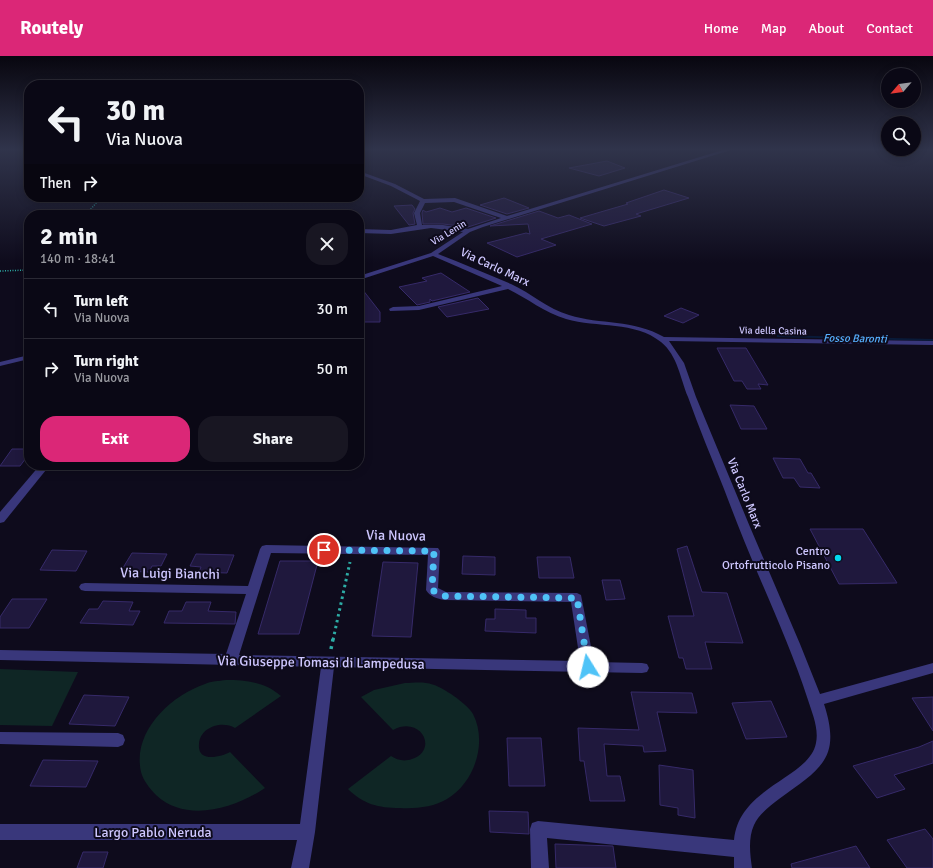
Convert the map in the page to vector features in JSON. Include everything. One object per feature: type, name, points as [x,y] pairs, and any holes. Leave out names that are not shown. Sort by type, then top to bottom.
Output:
[{"type":"street","points":[[397,187],[423,201],[455,200],[507,218]]},
{"type":"street","name":"Via Lenin","points":[[364,276],[433,254],[468,232],[507,218],[608,187]]},
{"type":"street","points":[[420,227],[416,213],[423,201]]},
{"type":"street","points":[[364,230],[379,233],[420,227],[445,227],[468,232]]},
{"type":"street","name":"Via Carlo Marx","points":[[433,254],[480,272],[510,286],[557,313],[567,317],[630,327],[649,332],[661,339],[671,349],[681,364],[687,385],[815,701],[824,735],[823,748],[815,761],[804,772],[762,803],[751,814],[745,825],[740,849],[743,868]]},
{"type":"street","points":[[393,309],[419,308],[510,286]]},
{"type":"street","name":"Via della Casina","points":[[661,339],[933,343]]},
{"type":"street","points":[[0,364],[24,358]]},
{"type":"street","points":[[0,519],[41,470]]},
{"type":"street","name":"Via Nuova","points":[[231,660],[266,550],[434,551],[432,590],[444,596],[577,598],[588,667]]},
{"type":"street","name":"Via Luigi Bianchi","points":[[85,587],[254,590]]},
{"type":"street","name":"Via Giuseppe Tomasi di Lampedusa","points":[[0,655],[231,660],[330,656],[642,668]]},
{"type":"street","points":[[300,868],[307,832],[330,656]]},
{"type":"street","points":[[815,701],[933,668]]},
{"type":"street","points":[[0,738],[118,740]]},
{"type":"street","points":[[540,868],[538,829],[740,849]]},
{"type":"street","name":"Largo Pablo Neruda","points":[[0,832],[307,832]]},
{"type":"path","points":[[90,210],[97,202]]},
{"type":"path","points":[[0,271],[24,270]]},
{"type":"path","points":[[330,656],[352,550]]},
{"type":"green space","points":[[0,669],[78,672],[52,726],[0,725]]},
{"type":"green space","points":[[226,680],[262,685],[275,691],[281,696],[235,728],[218,725],[207,729],[200,738],[199,750],[202,754],[210,757],[221,756],[230,752],[265,788],[239,802],[210,810],[195,811],[181,809],[168,804],[151,790],[141,772],[140,757],[142,743],[148,730],[156,718],[179,697],[207,683]]},
{"type":"green space","points":[[405,683],[423,683],[436,686],[451,694],[466,705],[473,714],[477,725],[479,737],[476,761],[465,783],[456,792],[442,802],[418,808],[392,808],[378,806],[365,802],[348,789],[391,756],[406,760],[420,755],[424,749],[425,742],[423,736],[418,730],[412,727],[403,727],[393,730],[361,697],[374,690]]},
{"type":"building","points":[[664,190],[689,198],[636,214],[641,216],[604,226],[580,218],[628,204],[626,203]]},
{"type":"building","points":[[504,198],[529,208],[507,214],[480,205]]},
{"type":"building","points":[[412,205],[415,209],[413,213],[415,224],[409,225],[394,206]]},
{"type":"building","points":[[440,208],[452,212],[466,208],[496,218],[468,227],[443,224],[423,224],[423,210],[426,212]]},
{"type":"building","points":[[539,211],[558,218],[569,215],[592,224],[541,239],[556,245],[517,257],[487,243],[526,233],[530,234],[528,224],[490,226]]},
{"type":"building","points":[[441,273],[470,292],[432,301],[430,299],[430,302],[417,305],[399,287],[427,281],[422,278]]},
{"type":"building","points":[[364,291],[380,312],[380,322],[364,322]]},
{"type":"building","points":[[478,298],[489,309],[447,317],[438,307]]},
{"type":"building","points":[[681,308],[699,315],[683,323],[664,316]]},
{"type":"building","points":[[717,348],[746,348],[768,385],[758,384],[761,389],[747,389],[742,381],[734,381]]},
{"type":"building","points":[[730,405],[754,406],[767,429],[741,429]]},
{"type":"building","points":[[12,449],[24,449],[24,461],[20,466],[0,466]]},
{"type":"building","points":[[773,458],[800,459],[808,473],[811,473],[820,488],[800,487],[794,478],[783,478]]},
{"type":"building","points":[[810,529],[863,529],[897,583],[839,584]]},
{"type":"building","points":[[687,546],[702,592],[727,593],[743,643],[705,642],[712,669],[686,669],[683,658],[679,658],[668,616],[694,616],[677,549]]},
{"type":"building","points":[[52,550],[87,551],[76,571],[40,570]]},
{"type":"building","points":[[132,553],[167,554],[161,566],[152,566],[149,572],[121,571]]},
{"type":"building","points":[[196,554],[234,555],[227,573],[199,572],[201,567],[190,566]]},
{"type":"building","points":[[463,556],[495,557],[495,575],[462,574]]},
{"type":"building","points":[[537,557],[570,557],[574,578],[539,578]]},
{"type":"building","points":[[280,561],[318,561],[299,634],[258,634]]},
{"type":"building","points":[[383,562],[418,563],[411,637],[372,636]]},
{"type":"building","points":[[602,580],[620,580],[625,599],[606,600]]},
{"type":"building","points":[[12,599],[47,599],[29,628],[0,628],[0,617]]},
{"type":"building","points":[[103,601],[133,602],[129,611],[140,611],[133,625],[80,623],[89,609],[98,609]]},
{"type":"building","points":[[186,602],[211,602],[208,611],[236,612],[235,624],[164,623],[169,611],[182,611]]},
{"type":"building","points":[[495,609],[526,610],[526,618],[536,618],[536,633],[485,631],[486,619],[495,619]]},
{"type":"building","points":[[631,692],[692,693],[697,713],[657,712],[666,751],[644,752],[643,746],[604,744],[607,776],[620,776],[625,801],[590,801],[584,761],[580,761],[578,728],[639,730]]},
{"type":"building","points":[[84,695],[129,697],[115,726],[69,724]]},
{"type":"building","points":[[933,697],[933,731],[912,698]]},
{"type":"building","points":[[771,701],[787,737],[746,739],[732,703]]},
{"type":"building","points":[[507,738],[541,738],[545,786],[509,786]]},
{"type":"building","points":[[933,741],[933,763],[894,775],[905,789],[877,798],[853,766],[919,747]]},
{"type":"building","points":[[43,760],[98,761],[86,787],[30,786]]},
{"type":"building","points":[[659,765],[693,770],[695,818],[678,815],[678,808],[660,805]]},
{"type":"building","points":[[489,811],[528,812],[529,834],[490,832]]},
{"type":"building","points":[[925,829],[933,839],[933,868],[907,868],[887,840]]},
{"type":"building","points":[[555,844],[613,846],[616,868],[556,868]]},
{"type":"building","points":[[856,846],[870,868],[792,868],[791,864]]},
{"type":"building","points":[[83,852],[108,852],[103,868],[77,868]]},
{"type":"waterway","name":"Fosso Baronti","points":[[778,336],[933,340]]},
{"type":"place","name":"Centro Ortofrutticolo Pisano","points":[[838,558]]},
{"type":"route","points":[[324,550],[434,551],[432,590],[444,596],[577,598],[588,667]]}]
